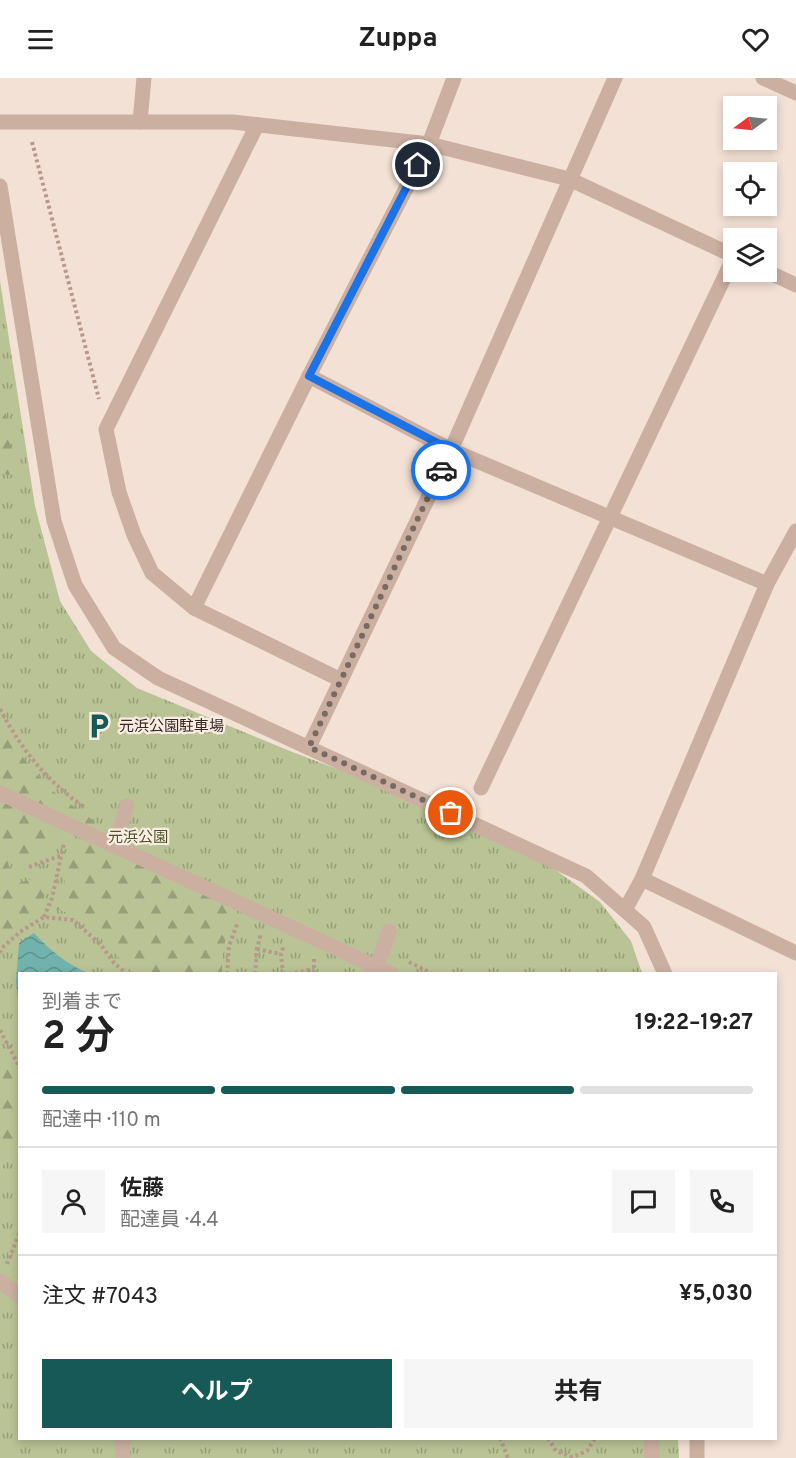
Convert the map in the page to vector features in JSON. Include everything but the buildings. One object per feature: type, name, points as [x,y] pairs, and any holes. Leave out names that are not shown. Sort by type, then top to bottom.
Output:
[{"type":"street","points":[[140,122],[144,78]]},
{"type":"street","points":[[194,608],[309,376],[429,144],[454,78]]},
{"type":"street","points":[[309,747],[451,450],[615,78]]},
{"type":"street","points":[[763,78],[796,93]]},
{"type":"street","points":[[0,122],[233,122],[429,144],[569,180],[723,252]]},
{"type":"street","points":[[257,125],[106,429],[119,492],[134,535],[152,573],[194,608],[341,680]]},
{"type":"street","points":[[0,186],[54,521],[75,585],[114,648],[158,678],[586,876],[644,927],[664,972]]},
{"type":"street","points":[[777,276],[796,285]]},
{"type":"street","points":[[481,788],[723,280]]},
{"type":"street","points":[[309,376],[451,450],[767,584]]},
{"type":"street","points":[[625,910],[642,879],[767,584],[796,531]]},
{"type":"street","points":[[0,793],[290,926],[373,970],[389,931]]},
{"type":"street","points":[[115,845],[127,806]]},
{"type":"street","points":[[642,879],[796,952]]},
{"type":"street","points":[[0,1281],[18,1294]]},
{"type":"street","points":[[122,1440],[123,1458]]},
{"type":"street","points":[[651,1440],[652,1458]]},
{"type":"street","points":[[697,1440],[697,1458]]},
{"type":"path","points":[[27,122],[106,429]]},
{"type":"path","points":[[0,709],[26,754],[64,793],[86,809]]},
{"type":"path","points":[[0,953],[2,948],[20,932],[44,917],[52,898],[69,824]]},
{"type":"path","points":[[29,867],[61,856]]},
{"type":"path","points":[[227,972],[229,946],[244,905]]},
{"type":"path","points":[[255,972],[257,949],[266,915]]},
{"type":"path","points":[[44,917],[72,920],[101,945],[114,963],[125,972]]},
{"type":"path","points":[[283,972],[281,954],[290,926]]},
{"type":"path","points":[[257,949],[281,954]]},
{"type":"path","points":[[299,972],[314,969]]},
{"type":"path","points":[[0,1030],[18,1064]]},
{"type":"path","points":[[0,1281],[18,1236]]},
{"type":"path","points":[[501,1440],[508,1458]]},
{"type":"path","points":[[549,1440],[556,1451],[572,1457],[587,1451],[594,1440]]},
{"type":"green space","name":"元浜公園","points":[[0,281],[35,506],[60,601],[91,651],[137,688],[290,751],[447,811],[553,868],[600,902],[631,941],[642,972],[18,972],[18,1440],[678,1440],[679,1458],[0,1458]]},
{"type":"green space","points":[[0,376],[15,475],[0,474]]},
{"type":"green space","points":[[0,722],[28,765],[51,790],[98,824],[93,828],[13,791],[12,807],[53,825],[53,842],[47,854],[27,861],[25,855],[7,860],[15,884],[32,879],[31,874],[50,867],[41,906],[30,918],[14,927],[0,944],[2,750],[0,748]]},
{"type":"green space","points":[[87,841],[235,909],[225,941],[222,972],[134,972],[92,929],[82,921],[57,909],[65,881],[68,850],[74,844]]},
{"type":"green space","points":[[0,1044],[18,1076],[18,1137],[16,1136],[0,1172]]},
{"type":"water","points":[[34,933],[59,956],[86,972],[18,972],[18,1003],[16,981],[19,943]]},
{"type":"way so far","points":[[441,470],[309,747],[451,813]]},
{"type":"place","name":"元浜公園駐車場","points":[[99,726]]},
{"type":"route","points":[[418,165],[309,376],[451,450],[441,470]]}]
